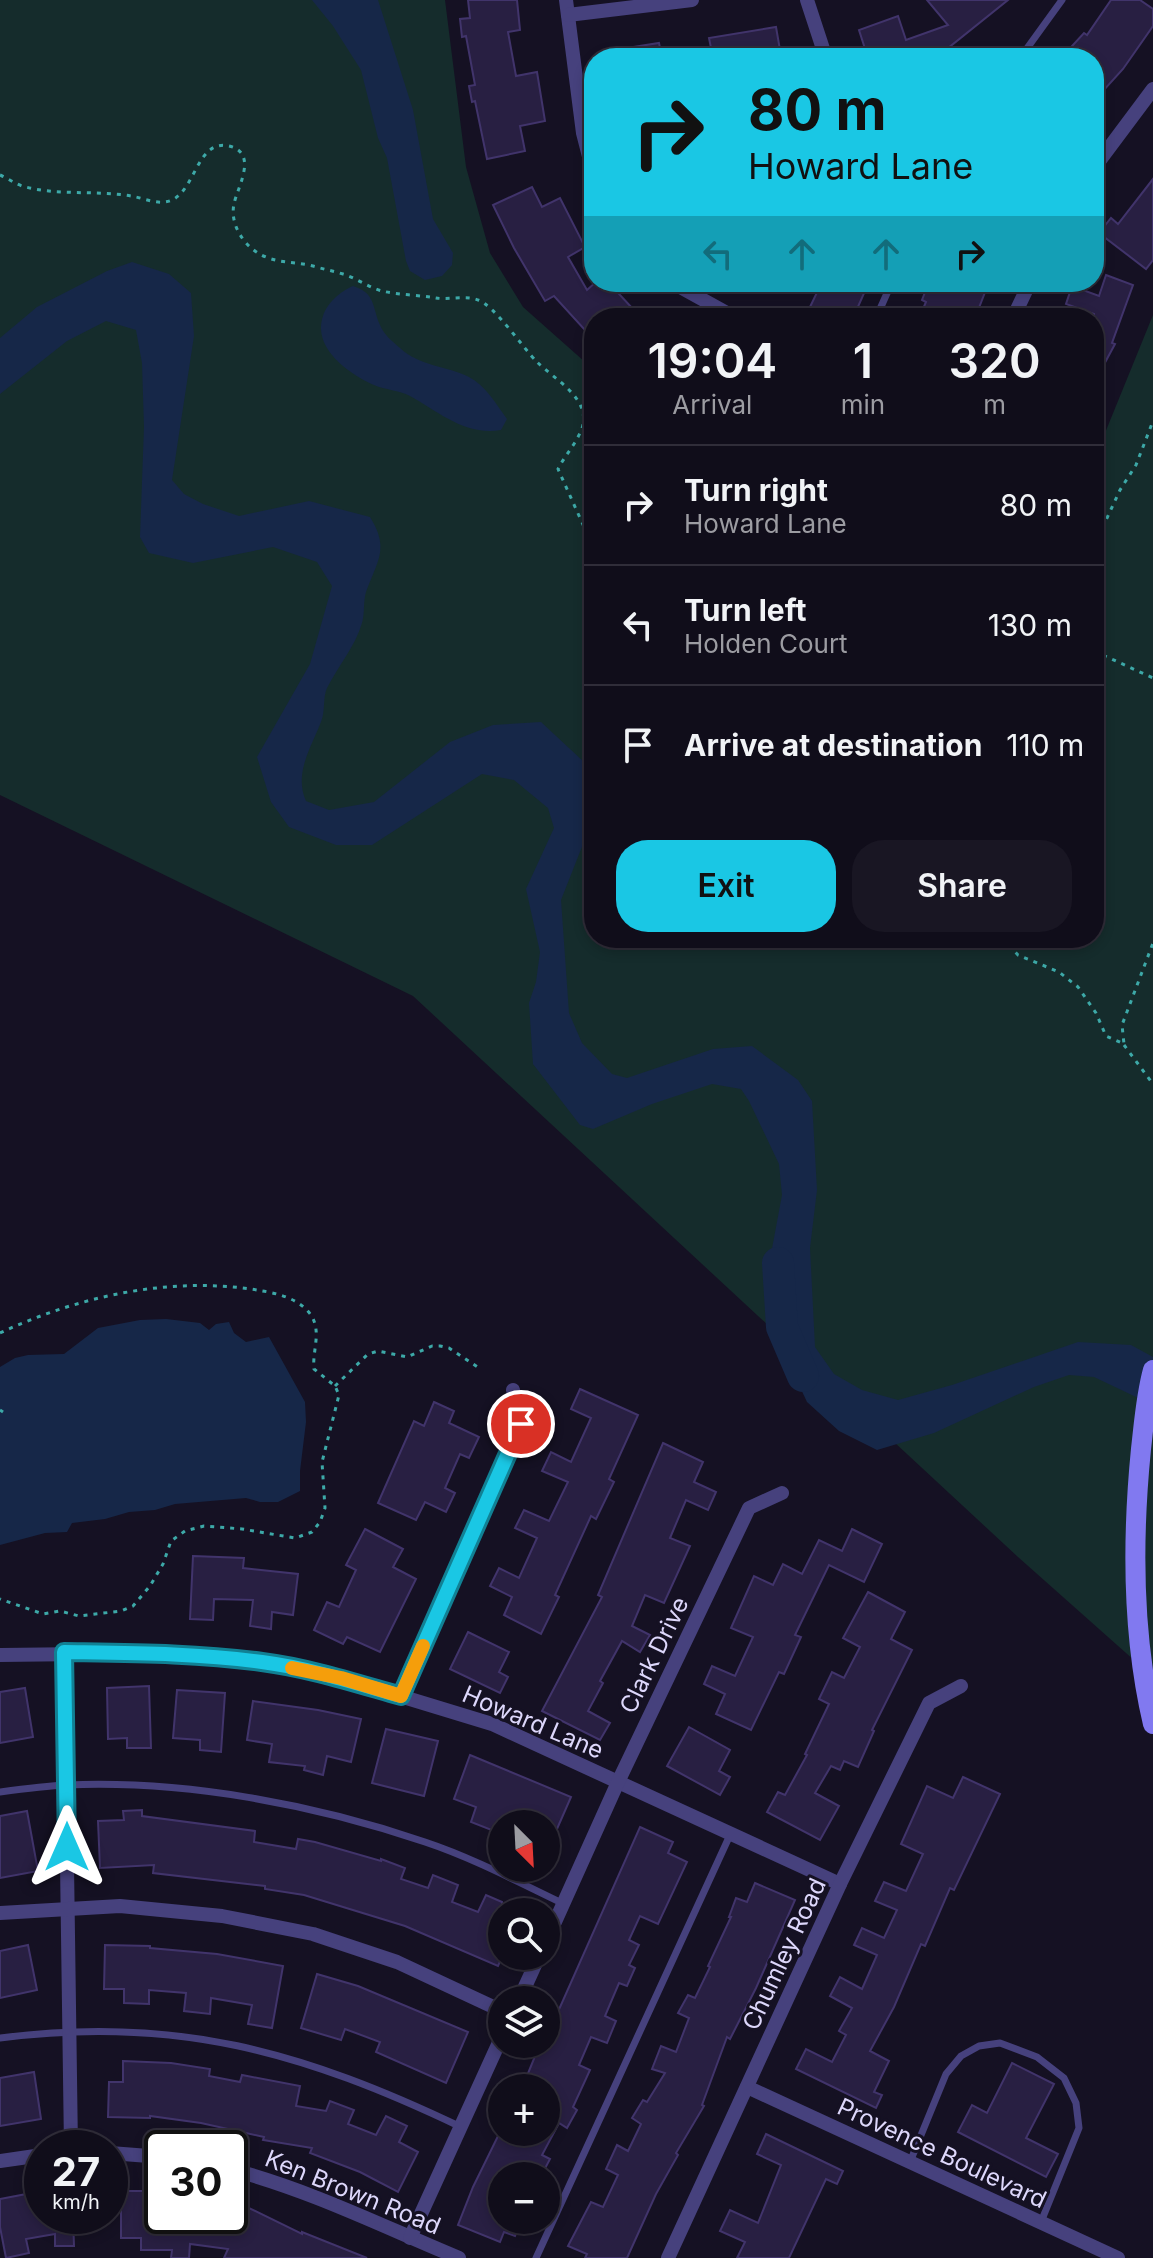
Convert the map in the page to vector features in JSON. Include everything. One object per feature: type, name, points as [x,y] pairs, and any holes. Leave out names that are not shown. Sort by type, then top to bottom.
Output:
[{"type":"main road","points":[[1153,1370],[1137,1494],[1135,1573],[1146,1696],[1153,1724]]},
{"type":"street","points":[[584,137],[567,7],[692,0]]},
{"type":"street","points":[[807,0],[823,48]]},
{"type":"street","points":[[1104,155],[1153,89]]},
{"type":"street","points":[[689,292],[718,308]]},
{"type":"street","points":[[401,1696],[521,1424],[513,1390]]},
{"type":"street","name":"Clark Drive","points":[[560,1912],[618,1782],[749,1508],[782,1493]]},
{"type":"street","points":[[64,1652],[71,2130]]},
{"type":"street","name":"Howard Lane","points":[[0,1655],[167,1653],[264,1662],[341,1678],[492,1724],[840,1884]]},
{"type":"street","name":"Chumley Road","points":[[668,2258],[840,1884],[929,1703],[961,1686]]},
{"type":"street","points":[[0,1913],[120,1906],[222,1916],[313,1934],[397,1962],[488,2004]]},
{"type":"street","points":[[410,2238],[492,2058]]},
{"type":"street","name":"Provence Boulevard","points":[[747,2087],[1118,2258]]},
{"type":"street","points":[[0,2161],[24,2158]]},
{"type":"street","name":"Ken Brown Road","points":[[248,2174],[322,2198],[459,2258]]},
{"type":"lane","points":[[1027,48],[1062,0]]},
{"type":"lane","points":[[0,1792],[68,1785],[200,1792],[267,1801],[324,1813],[427,1842],[473,1860],[564,1904]]},
{"type":"lane","points":[[536,2258],[731,1833]]},
{"type":"lane","points":[[0,2038],[68,2031],[166,2034],[258,2048],[356,2080],[461,2127]]},
{"type":"lane","points":[[910,2162],[946,2074],[961,2056],[979,2046],[1000,2043],[1037,2057],[1064,2078],[1076,2103],[1079,2128],[1041,2222]]},
{"type":"path","points":[[0,175],[22,186],[109,192],[160,203],[173,200],[185,190],[204,155],[217,146],[232,146],[240,153],[245,166],[234,204],[234,218],[240,235],[251,248],[269,260],[305,264],[342,274],[381,291],[479,300],[495,313],[539,364],[567,386],[583,415],[582,432],[558,469],[584,527]]},
{"type":"path","points":[[1104,524],[1136,465],[1153,421]]},
{"type":"path","points":[[1104,656],[1153,678]]},
{"type":"path","points":[[1153,943],[1122,1025],[1124,1044],[1153,1084]]},
{"type":"path","points":[[1011,948],[1018,955],[1059,972],[1078,987],[1096,1013],[1106,1036],[1124,1044]]},
{"type":"path","points":[[0,1333],[80,1304],[179,1284],[228,1285],[273,1293],[296,1301],[309,1312],[315,1322],[314,1369],[335,1386],[339,1395],[322,1462],[325,1508],[312,1532],[295,1538],[204,1526],[185,1531],[171,1541],[163,1564],[150,1586],[133,1606],[121,1611],[79,1616],[60,1611],[43,1614],[0,1599]]},
{"type":"path","points":[[335,1386],[368,1354],[378,1351],[407,1357],[432,1346],[440,1346],[449,1348],[479,1368]]},
{"type":"green space","points":[[0,0],[445,0],[466,167],[490,253],[523,307],[584,361],[584,948],[1104,948],[1104,435],[1153,315],[1153,1677],[1018,1557],[413,996],[0,795]]},
{"type":"water","points":[[312,0],[378,0],[413,110],[433,219],[453,253],[452,265],[442,276],[425,280],[410,271],[387,158],[378,138],[361,70]]},
{"type":"water","points":[[132,262],[169,274],[191,293],[194,336],[172,480],[184,494],[239,516],[309,501],[370,517],[376,528],[380,555],[366,592],[362,623],[327,688],[322,719],[303,769],[306,801],[329,810],[374,802],[450,742],[493,725],[541,722],[584,762],[584,842],[561,900],[569,1013],[582,1043],[612,1074],[627,1078],[713,1049],[752,1046],[798,1080],[812,1101],[817,1190],[810,1248],[815,1347],[834,1374],[862,1390],[898,1400],[1078,1342],[1131,1345],[1153,1357],[1153,1405],[1094,1377],[1069,1375],[1034,1387],[934,1433],[877,1450],[839,1431],[807,1402],[792,1370],[771,1254],[782,1195],[779,1164],[741,1089],[712,1084],[652,1104],[593,1129],[580,1125],[533,1064],[529,1003],[536,982],[540,952],[526,889],[554,828],[548,808],[514,780],[482,774],[372,845],[336,845],[289,827],[271,802],[257,757],[310,664],[332,586],[317,562],[273,547],[193,563],[149,553],[140,537],[144,427],[142,363],[136,330],[106,321],[67,341],[0,394],[0,338],[37,307],[107,271]]},
{"type":"water","points":[[353,286],[370,297],[384,332],[408,354],[460,373],[481,385],[507,419],[501,430],[464,426],[406,394],[378,387],[344,367],[328,349],[321,328],[328,307]]},
{"type":"water","points":[[140,1320],[200,1323],[209,1330],[216,1324],[229,1322],[234,1333],[246,1342],[269,1337],[305,1402],[300,1491],[278,1502],[246,1498],[175,1504],[155,1510],[129,1512],[72,1523],[67,1532],[45,1533],[0,1545],[0,1367],[28,1355],[64,1354],[98,1328]]},
{"type":"building","points":[[468,0],[517,0],[520,30],[508,32],[516,76],[537,72],[545,121],[520,126],[525,151],[487,159],[469,86],[475,85],[466,36],[462,37],[460,19],[470,18]]},
{"type":"building","points":[[927,0],[1008,0],[948,48],[865,48],[859,30],[898,16],[906,40],[948,25]]},
{"type":"building","points":[[1111,0],[1140,0],[1153,9],[1153,26],[1104,90],[1104,48],[1070,48],[1084,33],[1087,35]]},
{"type":"building","points":[[776,27],[780,48],[711,48],[709,38]]},
{"type":"building","points":[[659,43],[660,48],[627,48]]},
{"type":"building","points":[[1153,179],[1153,260],[1146,269],[1104,237],[1104,227],[1111,218],[1118,224]]},
{"type":"building","points":[[532,187],[542,207],[560,198],[584,245],[568,257],[584,285],[584,292],[617,292],[632,308],[584,308],[584,329],[554,296],[545,301],[493,205]]},
{"type":"building","points":[[1106,275],[1133,285],[1112,343],[1115,344],[1104,364],[1104,308],[1077,308],[1066,304],[1070,292],[1088,292],[1099,296],[1104,292]]},
{"type":"building","points":[[817,292],[865,292],[857,308],[809,308]]},
{"type":"building","points":[[925,292],[985,292],[979,308],[923,308],[926,302],[922,300]]},
{"type":"building","points":[[580,1389],[638,1415],[609,1479],[614,1482],[596,1519],[591,1516],[541,1634],[504,1615],[512,1597],[490,1586],[499,1568],[519,1578],[537,1538],[515,1528],[524,1510],[549,1521],[568,1482],[542,1471],[551,1452],[571,1462],[591,1418],[571,1409]]},
{"type":"building","points":[[434,1402],[454,1411],[449,1423],[479,1437],[469,1458],[460,1454],[445,1488],[455,1493],[446,1512],[425,1502],[416,1520],[378,1503],[414,1421],[424,1426]]},
{"type":"building","points":[[663,1443],[703,1462],[694,1482],[716,1492],[708,1510],[686,1500],[670,1538],[690,1546],[664,1603],[645,1595],[632,1626],[650,1635],[640,1652],[622,1641],[600,1681],[603,1683],[588,1711],[610,1723],[600,1740],[542,1711],[602,1597],[598,1595]]},
{"type":"building","points":[[365,1529],[403,1549],[393,1567],[416,1579],[380,1652],[347,1637],[343,1644],[314,1630],[327,1602],[339,1607],[356,1570],[346,1565]]},
{"type":"building","points":[[852,1529],[882,1544],[864,1582],[829,1565],[795,1635],[801,1637],[784,1674],[779,1672],[751,1730],[716,1714],[725,1694],[704,1684],[712,1666],[735,1676],[753,1637],[731,1628],[754,1576],[773,1585],[783,1564],[802,1574],[819,1540],[842,1551]]},
{"type":"building","points":[[193,1556],[244,1558],[243,1568],[298,1574],[293,1615],[272,1612],[271,1629],[250,1626],[253,1600],[214,1599],[213,1620],[190,1619]]},
{"type":"building","points":[[868,1592],[905,1612],[891,1639],[912,1650],[872,1730],[858,1767],[844,1761],[840,1770],[831,1766],[815,1793],[839,1806],[820,1840],[767,1812],[778,1792],[785,1795],[807,1755],[829,1704],[819,1699],[832,1672],[844,1678],[860,1647],[843,1638]]},
{"type":"building","points":[[468,1632],[509,1652],[499,1672],[508,1677],[500,1693],[450,1669]]},
{"type":"building","points":[[149,1686],[151,1748],[127,1748],[127,1738],[108,1739],[107,1688]]},
{"type":"building","points":[[25,1688],[33,1737],[0,1743],[0,1692]]},
{"type":"building","points":[[177,1690],[225,1693],[221,1752],[200,1750],[200,1740],[173,1738]]},
{"type":"building","points":[[253,1701],[361,1719],[351,1762],[327,1756],[323,1775],[304,1770],[305,1766],[269,1762],[272,1744],[247,1740]]},
{"type":"building","points":[[689,1727],[730,1750],[719,1771],[730,1777],[720,1795],[667,1766]]},
{"type":"building","points":[[386,1729],[438,1741],[424,1796],[372,1783]]},
{"type":"building","points":[[470,1755],[571,1797],[560,1822],[560,1810],[488,1810],[488,1829],[471,1822],[476,1807],[454,1799]]},
{"type":"building","points":[[963,1777],[1000,1794],[954,1890],[950,1888],[925,1946],[921,1944],[894,2007],[870,2051],[889,2061],[874,2092],[882,2095],[876,2108],[796,2069],[806,2049],[832,2062],[846,2035],[839,2031],[852,2008],[830,1996],[840,1977],[862,1989],[877,1955],[854,1945],[862,1928],[884,1938],[897,1910],[875,1901],[884,1882],[906,1891],[923,1854],[901,1844],[927,1786],[953,1798]]},
{"type":"building","points":[[142,1810],[142,1816],[255,1831],[254,1842],[296,1849],[298,1839],[381,1859],[405,1868],[401,1879],[428,1888],[433,1875],[458,1885],[452,1902],[478,1912],[486,1895],[493,1898],[488,1898],[488,1962],[405,1926],[304,1895],[265,1889],[265,1886],[153,1873],[154,1865],[100,1868],[98,1821],[124,1820],[123,1811]]},
{"type":"building","points":[[27,1811],[38,1871],[0,1878],[0,1816]]},
{"type":"building","points":[[640,1827],[673,1842],[668,1853],[687,1862],[658,1924],[640,1916],[629,1940],[639,1945],[629,1965],[635,1968],[627,1986],[619,1983],[605,2016],[616,2021],[607,2043],[591,2037],[579,2065],[590,2070],[573,2107],[577,2110],[567,2128],[560,2124],[560,2074],[528,2074],[534,2058],[560,2058],[560,2007]]},
{"type":"building","points":[[755,1883],[795,1900],[756,1988],[730,2039],[727,2037],[704,2106],[676,2153],[678,2155],[656,2194],[627,2258],[585,2258],[587,2254],[568,2246],[591,2202],[603,2207],[618,2175],[606,2169],[617,2145],[628,2151],[641,2124],[632,2118],[643,2100],[647,2102],[665,2073],[652,2069],[661,2046],[676,2052],[689,2018],[678,2013],[688,1995],[695,1998],[731,1917],[736,1898],[747,1902]]},
{"type":"building","points":[[28,1945],[37,1990],[0,1998],[0,1951]]},
{"type":"building","points":[[105,1945],[150,1946],[283,1966],[272,2028],[248,2024],[252,2005],[211,1998],[210,2014],[184,2011],[186,1993],[149,1990],[149,2004],[124,2003],[124,1989],[104,1989]]},
{"type":"building","points":[[317,1974],[358,1986],[468,2032],[446,2083],[376,2052],[380,2042],[345,2029],[341,2040],[301,2028]]},
{"type":"building","points":[[123,2061],[171,2063],[210,2069],[209,2076],[240,2082],[242,2075],[300,2086],[296,2106],[326,2111],[330,2101],[354,2110],[348,2124],[376,2135],[386,2116],[407,2126],[399,2142],[418,2152],[398,2192],[360,2172],[310,2153],[312,2148],[263,2140],[264,2137],[248,2133],[248,2130],[150,2116],[108,2117],[109,2082],[123,2082]]},
{"type":"building","points":[[1012,2063],[1054,2084],[1026,2138],[1058,2154],[1046,2177],[958,2132],[972,2105],[987,2113]]},
{"type":"building","points":[[34,2072],[41,2119],[0,2126],[0,2078]]},
{"type":"building","points":[[766,2134],[843,2171],[837,2184],[826,2179],[789,2258],[737,2258],[745,2242],[720,2231],[730,2210],[758,2223],[781,2165],[757,2154]]},
{"type":"building","points":[[493,2146],[547,2146],[542,2155],[550,2159],[548,2162],[488,2162],[488,2234],[503,2234],[500,2242],[458,2225]]},
{"type":"building","points":[[128,2191],[144,2191],[144,2234],[248,2234],[249,2208],[302,2234],[367,2258],[224,2258],[228,2249],[190,2244],[189,2258],[171,2258],[172,2250],[141,2250],[141,2238],[121,2238],[121,2234],[128,2234]]},
{"type":"building","points":[[24,2194],[24,2234],[55,2234],[26,2239],[29,2253],[6,2258],[0,2227],[0,2199]]},
{"type":"building","points":[[55,2234],[74,2234],[74,2246],[55,2246]]},
{"type":"waterway","points":[[778,1263],[782,1327],[803,1376]]},
{"type":"slow traffic","points":[[292,1668],[341,1678],[401,1696],[423,1646]]},
{"type":"route","points":[[67,1847],[64,1652],[167,1653],[264,1662],[341,1678],[401,1696],[521,1424]]}]
